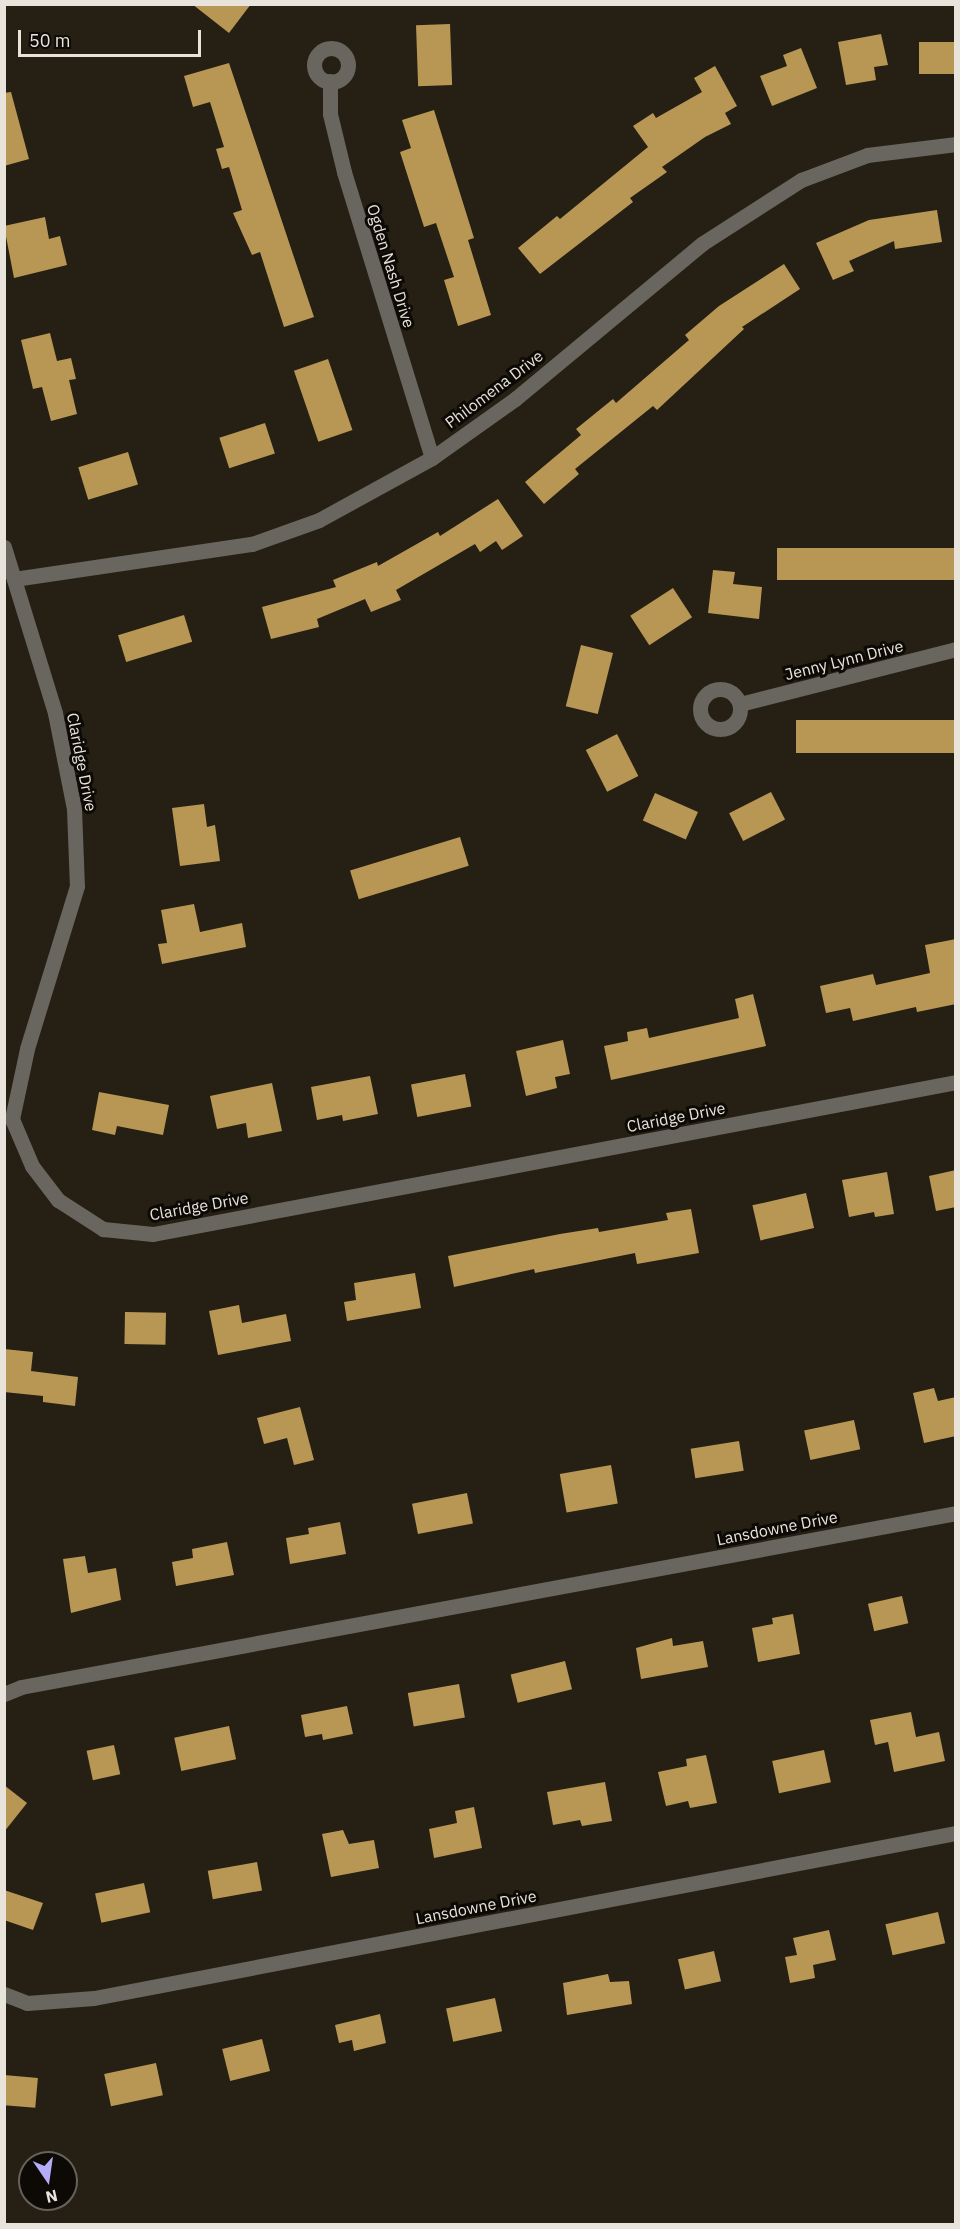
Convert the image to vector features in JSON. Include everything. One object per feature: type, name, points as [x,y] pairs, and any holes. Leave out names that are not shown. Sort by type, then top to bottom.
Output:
[{"type":"street","name":"Ogden Nash Drive","points":[[330,81],[330,114],[344,172],[432,458]]},
{"type":"street","name":"Philomena Drive","points":[[14,579],[252,544],[319,520],[432,458],[515,399],[703,243],[801,180],[867,155],[956,144]]},
{"type":"street","name":"Claridge Drive","points":[[4,546],[57,724],[74,808],[77,886],[27,1049],[12,1119],[32,1166],[58,1200],[103,1229],[153,1234],[956,1082]]},
{"type":"street","name":"Jenny Lynn Drive","points":[[740,704],[956,649]]},
{"type":"street","name":"Lansdowne Drive","points":[[4,1694],[33,1685],[956,1513]]},
{"type":"street","name":"Lansdowne Drive","points":[[4,1994],[27,2003],[94,1998],[956,1833]]},
{"type":"building","points":[[192,4],[251,4],[229,33]]},
{"type":"building","points":[[450,24],[452,85],[418,86],[416,25]]},
{"type":"building","points":[[881,34],[888,65],[874,67],[876,80],[846,85],[838,42]]},
{"type":"building","points":[[919,42],[956,42],[956,74],[919,74]]},
{"type":"building","points":[[801,48],[817,88],[772,106],[760,76],[787,66],[783,55]]},
{"type":"building","points":[[229,63],[314,317],[284,327],[260,252],[252,255],[233,213],[242,210],[229,167],[222,169],[216,149],[224,147],[210,102],[193,107],[184,76]]},
{"type":"building","points":[[715,66],[737,106],[725,113],[731,124],[705,137],[662,167],[667,172],[630,198],[633,202],[540,274],[518,248],[557,216],[560,219],[648,147],[633,126],[653,113],[656,118],[702,92],[694,78]]},
{"type":"building","points":[[11,92],[29,159],[4,166],[4,93]]},
{"type":"building","points":[[434,110],[474,238],[468,240],[491,315],[458,326],[444,280],[454,277],[436,223],[424,227],[400,152],[411,148],[402,120]]},
{"type":"building","points":[[937,210],[942,242],[895,249],[894,241],[849,261],[854,271],[833,280],[816,243],[869,220]]},
{"type":"building","points":[[45,217],[49,239],[60,236],[67,265],[14,278],[4,226]]},
{"type":"building","points":[[784,264],[800,289],[742,327],[744,329],[657,410],[653,406],[575,469],[579,474],[544,504],[525,482],[581,435],[576,429],[613,399],[616,403],[689,340],[685,335],[719,306]]},
{"type":"building","points":[[50,333],[57,361],[71,358],[76,379],[69,380],[77,414],[51,421],[42,387],[33,389],[21,340]]},
{"type":"building","points":[[328,359],[352,430],[318,442],[294,371]]},
{"type":"building","points":[[265,423],[275,453],[229,468],[219,438]]},
{"type":"building","points":[[128,452],[138,485],[88,500],[78,467]]},
{"type":"building","points":[[498,499],[523,536],[502,550],[496,541],[480,552],[475,544],[396,590],[401,600],[371,612],[365,599],[317,619],[319,627],[271,639],[262,607],[336,587],[333,580],[377,562],[378,566],[438,532],[440,536]]},
{"type":"building","points":[[777,548],[956,548],[956,580],[777,580]]},
{"type":"building","points":[[713,570],[735,572],[733,584],[762,587],[759,619],[708,613]]},
{"type":"building","points":[[673,588],[692,617],[649,645],[630,616]]},
{"type":"building","points":[[184,615],[192,642],[126,662],[118,635]]},
{"type":"building","points":[[581,645],[613,653],[598,714],[566,706]]},
{"type":"building","points":[[796,720],[956,720],[956,753],[796,753]]},
{"type":"building","points":[[617,734],[638,776],[607,792],[586,750]]},
{"type":"building","points":[[771,792],[785,820],[743,841],[729,813]]},
{"type":"building","points":[[655,793],[698,812],[686,840],[643,820]]},
{"type":"building","points":[[204,804],[207,827],[215,825],[220,861],[180,866],[172,808]]},
{"type":"building","points":[[460,837],[469,866],[359,899],[350,871]]},
{"type":"building","points":[[194,904],[200,932],[242,923],[246,947],[162,964],[158,944],[167,943],[161,910]]},
{"type":"building","points":[[956,939],[956,1004],[917,1012],[916,1007],[853,1021],[850,1008],[826,1013],[820,986],[873,974],[876,985],[930,973],[925,945]]},
{"type":"building","points":[[753,994],[766,1046],[611,1080],[604,1046],[628,1041],[627,1032],[647,1028],[649,1038],[739,1018],[735,999]]},
{"type":"building","points":[[563,1040],[570,1074],[555,1077],[557,1088],[526,1096],[516,1051]]},
{"type":"building","points":[[465,1074],[471,1106],[417,1117],[411,1084]]},
{"type":"building","points":[[370,1076],[378,1114],[343,1121],[342,1115],[317,1120],[311,1087]]},
{"type":"building","points":[[272,1083],[282,1131],[248,1138],[246,1123],[217,1129],[210,1096]]},
{"type":"building","points":[[99,1092],[169,1105],[163,1135],[117,1126],[115,1135],[92,1130]]},
{"type":"building","points":[[956,1170],[956,1207],[936,1211],[929,1176]]},
{"type":"building","points":[[887,1172],[894,1214],[875,1217],[874,1212],[849,1217],[842,1180]]},
{"type":"building","points":[[806,1193],[814,1228],[761,1240],[752,1205]]},
{"type":"building","points":[[691,1209],[699,1253],[637,1264],[635,1253],[535,1273],[534,1269],[454,1287],[448,1256],[560,1234],[598,1228],[599,1232],[668,1220],[666,1213]]},
{"type":"building","points":[[415,1273],[421,1308],[347,1321],[344,1302],[356,1300],[354,1283]]},
{"type":"building","points":[[239,1305],[242,1323],[286,1314],[291,1341],[218,1355],[209,1311]]},
{"type":"building","points":[[125,1312],[166,1313],[165,1345],[124,1344]]},
{"type":"building","points":[[4,1349],[33,1352],[31,1371],[78,1377],[75,1406],[43,1402],[43,1396],[4,1392]]},
{"type":"building","points":[[934,1388],[938,1401],[956,1397],[956,1436],[924,1443],[913,1393]]},
{"type":"building","points":[[300,1407],[314,1460],[294,1465],[287,1438],[264,1444],[257,1418]]},
{"type":"building","points":[[854,1420],[860,1449],[810,1460],[804,1431]]},
{"type":"building","points":[[739,1441],[744,1471],[695,1478],[691,1449]]},
{"type":"building","points":[[611,1465],[618,1503],[567,1512],[560,1474]]},
{"type":"building","points":[[467,1493],[473,1523],[418,1534],[412,1504]]},
{"type":"building","points":[[340,1522],[346,1554],[290,1564],[286,1538],[309,1534],[308,1528]]},
{"type":"building","points":[[227,1542],[234,1575],[176,1586],[172,1562],[193,1558],[192,1549]]},
{"type":"building","points":[[85,1556],[88,1573],[116,1568],[121,1600],[71,1613],[63,1559]]},
{"type":"building","points":[[902,1596],[908,1623],[874,1631],[868,1604]]},
{"type":"building","points":[[793,1614],[800,1654],[758,1662],[752,1628],[773,1624],[772,1618]]},
{"type":"building","points":[[672,1638],[673,1646],[703,1641],[708,1667],[641,1679],[636,1648]]},
{"type":"building","points":[[565,1661],[572,1689],[518,1703],[511,1675]]},
{"type":"building","points":[[459,1684],[465,1717],[414,1727],[408,1693]]},
{"type":"building","points":[[347,1706],[353,1734],[323,1740],[322,1734],[305,1737],[301,1715]]},
{"type":"building","points":[[911,1712],[916,1737],[939,1732],[945,1761],[894,1772],[888,1742],[875,1745],[870,1720]]},
{"type":"building","points":[[229,1726],[236,1759],[181,1771],[174,1738]]},
{"type":"building","points":[[114,1745],[120,1774],[93,1780],[87,1751]]},
{"type":"building","points":[[824,1750],[831,1782],[779,1793],[772,1761]]},
{"type":"building","points":[[706,1755],[717,1803],[690,1808],[688,1801],[666,1806],[658,1772],[687,1766],[686,1759]]},
{"type":"building","points":[[605,1782],[612,1821],[582,1826],[580,1820],[553,1825],[547,1792]]},
{"type":"building","points":[[4,1785],[27,1803],[4,1832]]},
{"type":"building","points":[[474,1807],[482,1848],[434,1858],[429,1829],[457,1823],[455,1811]]},
{"type":"building","points":[[343,1830],[349,1844],[374,1840],[379,1868],[331,1877],[322,1834]]},
{"type":"building","points":[[257,1862],[262,1891],[213,1899],[208,1871]]},
{"type":"building","points":[[144,1883],[150,1912],[101,1923],[95,1893]]},
{"type":"building","points":[[4,1890],[43,1903],[33,1930],[4,1920]]},
{"type":"building","points":[[938,1912],[945,1943],[893,1955],[885,1924]]},
{"type":"building","points":[[829,1930],[836,1960],[813,1965],[815,1978],[790,1983],[785,1957],[797,1955],[793,1938]]},
{"type":"building","points":[[714,1951],[721,1981],[685,1990],[678,1959]]},
{"type":"building","points":[[608,1974],[610,1982],[629,1981],[632,2004],[567,2015],[563,1983]]},
{"type":"building","points":[[495,1998],[502,2031],[453,2042],[446,2008]]},
{"type":"building","points":[[380,2014],[386,2043],[354,2051],[352,2040],[339,2043],[335,2025]]},
{"type":"building","points":[[262,2039],[270,2071],[230,2081],[222,2049]]},
{"type":"building","points":[[156,2063],[163,2095],[111,2106],[104,2074]]},
{"type":"building","points":[[4,2075],[38,2078],[35,2108],[4,2105]]}]
